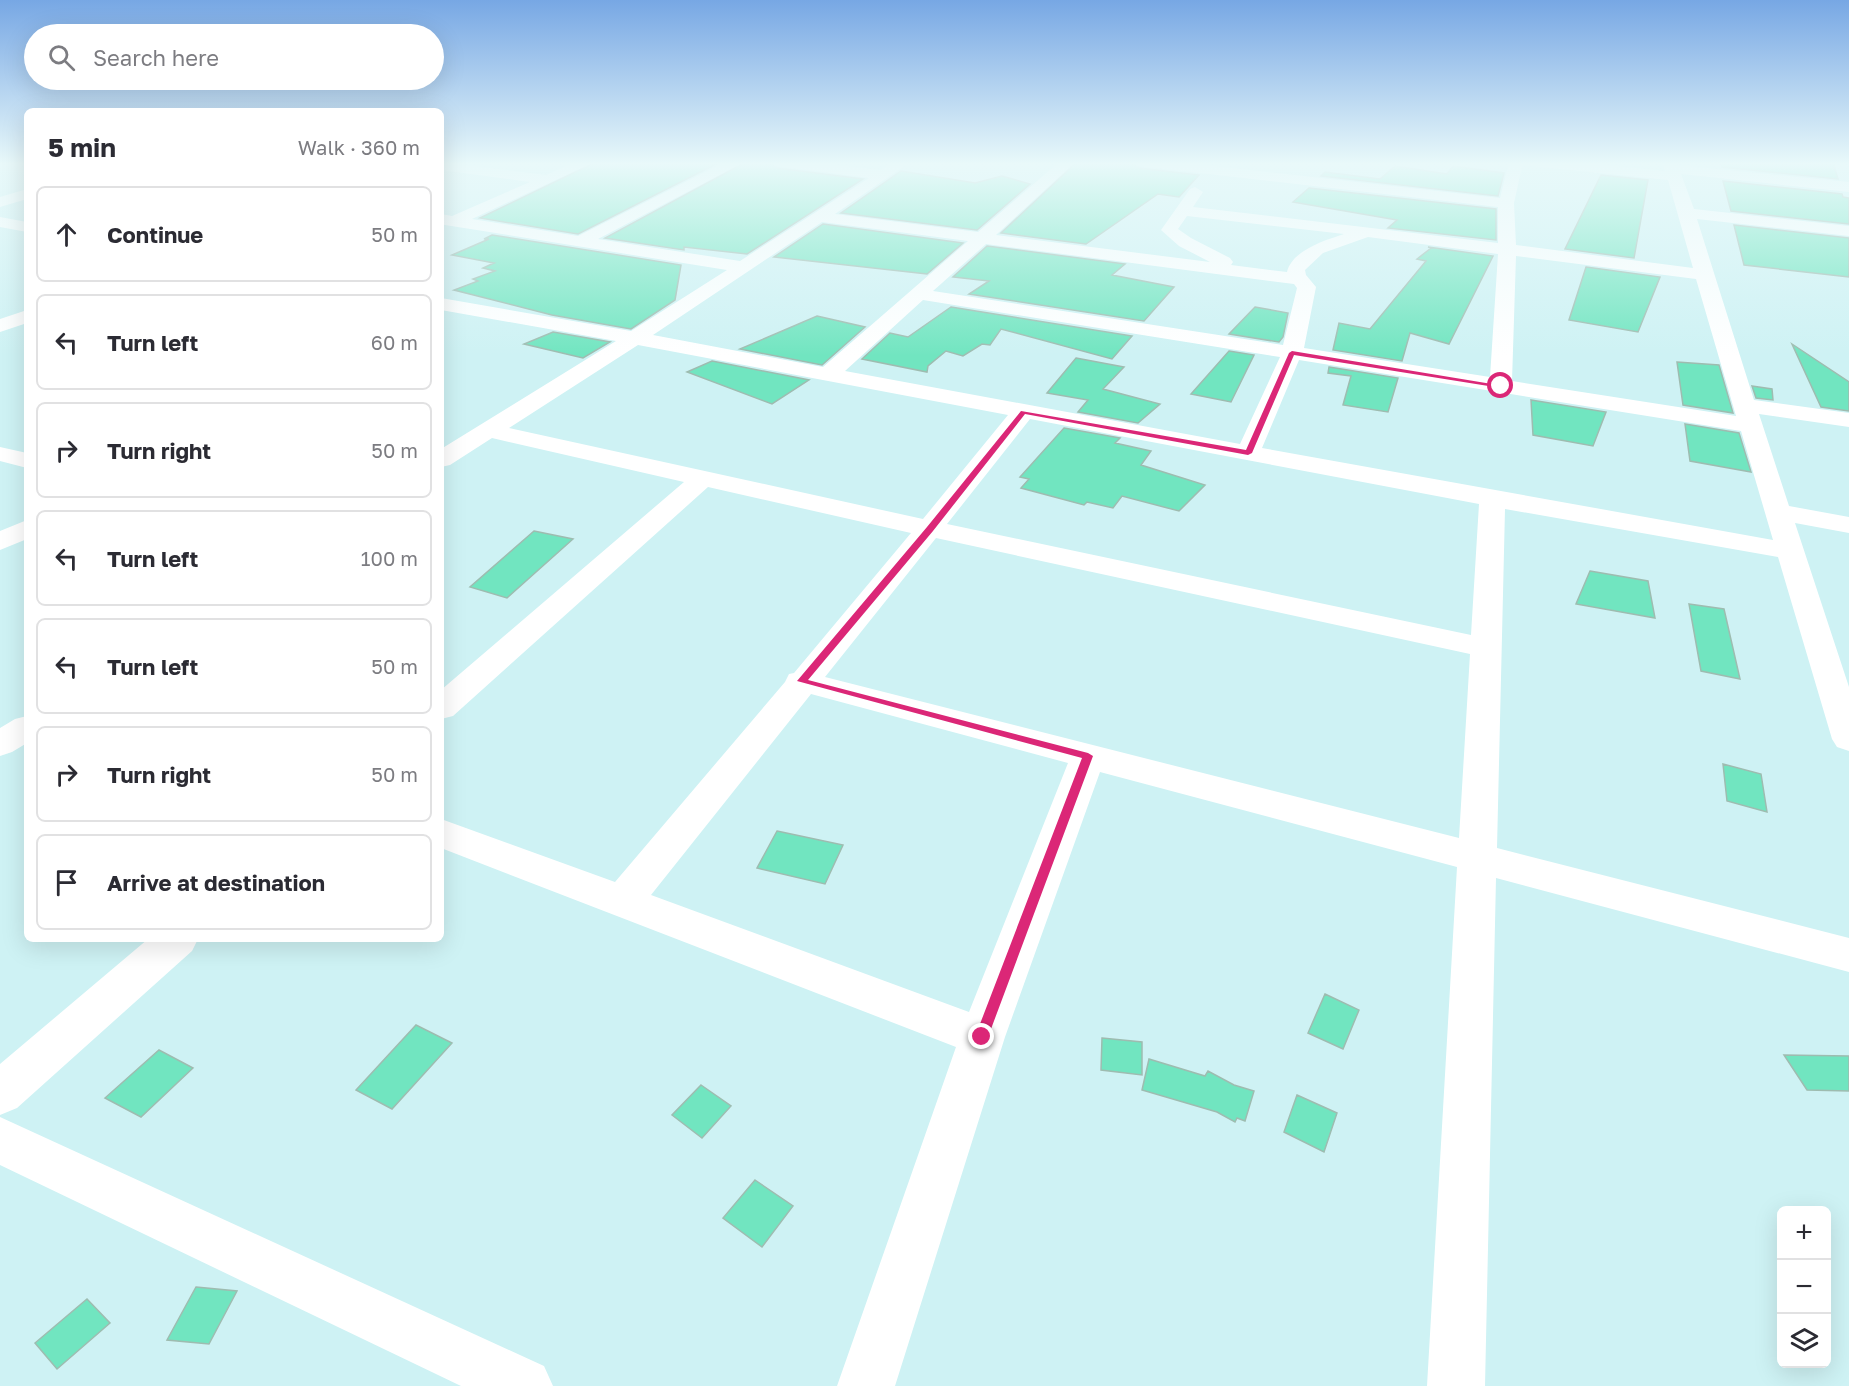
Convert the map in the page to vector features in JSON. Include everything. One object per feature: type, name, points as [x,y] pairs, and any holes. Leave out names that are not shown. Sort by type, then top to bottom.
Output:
[{"type":"street","points":[[478,227],[744,267]]},
{"type":"street","points":[[580,241],[608,227]]},
{"type":"street","points":[[444,458],[635,338],[804,227]]},
{"type":"street","points":[[894,227],[1300,279]]},
{"type":"street","points":[[827,375],[995,227]]},
{"type":"street","points":[[1173,227],[1170,231],[1242,272]]},
{"type":"street","points":[[1323,227],[1704,275]]},
{"type":"street","points":[[1501,386],[1507,227]]},
{"type":"street","points":[[1691,227],[1789,551],[1838,673],[1849,739]]},
{"type":"street","points":[[1810,227],[1849,231]]},
{"type":"street","points":[[1248,453],[1292,353],[1307,287],[1295,271],[1311,253],[1337,241],[1371,232]]},
{"type":"street","points":[[918,294],[1501,386],[1747,415],[1849,420]]},
{"type":"street","points":[[448,310],[635,338],[1492,499],[1789,551]]},
{"type":"street","points":[[0,326],[24,317]]},
{"type":"street","points":[[0,326],[24,330]]},
{"type":"street","points":[[624,900],[801,681],[930,529],[1023,412]]},
{"type":"street","points":[[487,430],[930,529],[1485,648]]},
{"type":"street","points":[[0,454],[24,460]]},
{"type":"street","points":[[444,705],[703,478]]},
{"type":"street","points":[[1456,1386],[1492,499]]},
{"type":"street","points":[[1777,512],[1849,525]]},
{"type":"street","points":[[0,542],[24,530]]},
{"type":"street","points":[[801,681],[1849,955]]},
{"type":"street","points":[[0,744],[24,729]]},
{"type":"street","points":[[866,1386],[982,1037],[1088,756]]},
{"type":"street","points":[[444,834],[624,900],[982,1037]]},
{"type":"street","points":[[0,1093],[174,942]]},
{"type":"street","points":[[0,1140],[524,1386]]},
{"type":"building","points":[[533,227],[592,227],[578,234]]},
{"type":"building","points":[[626,227],[789,227],[747,254],[684,247],[684,250],[605,238]]},
{"type":"building","points":[[819,227],[843,227],[963,243],[927,274],[774,257]]},
{"type":"building","points":[[950,227],[981,227],[977,230]]},
{"type":"building","points":[[1008,227],[1111,227],[1086,244],[1001,233]]},
{"type":"building","points":[[1496,227],[1496,240],[1388,228]]},
{"type":"building","points":[[1576,227],[1640,227],[1634,258],[1565,249]]},
{"type":"building","points":[[1734,227],[1849,238],[1849,277],[1744,265]]},
{"type":"building","points":[[492,235],[681,265],[675,300],[631,329],[552,315],[454,290],[478,281],[473,279],[495,271],[483,268],[494,263],[452,255],[489,239],[484,239]]},
{"type":"building","points":[[987,246],[1125,264],[1112,275],[1174,287],[1144,321],[969,294],[989,281],[953,277]]},
{"type":"building","points":[[1428,247],[1493,256],[1449,344],[1410,333],[1402,361],[1333,350],[1339,323],[1370,329],[1426,261],[1417,259],[1431,248]]},
{"type":"building","points":[[1586,267],[1660,277],[1638,332],[1569,320]]},
{"type":"building","points":[[951,307],[1132,336],[1112,359],[1001,329],[990,345],[982,344],[963,356],[946,351],[928,366],[927,372],[862,359],[890,333],[908,337]]},
{"type":"building","points":[[1255,307],[1288,313],[1283,337],[1279,342],[1229,334]]},
{"type":"building","points":[[817,316],[865,327],[822,365],[740,349]]},
{"type":"building","points":[[553,332],[610,342],[583,358],[524,344]]},
{"type":"building","points":[[1792,344],[1849,382],[1849,411],[1821,407]]},
{"type":"building","points":[[1229,351],[1254,355],[1231,402],[1191,394]]},
{"type":"building","points":[[1076,358],[1124,367],[1103,389],[1160,404],[1138,423],[1078,412],[1088,400],[1047,393]]},
{"type":"building","points":[[712,361],[809,380],[772,404],[687,372]]},
{"type":"building","points":[[1677,362],[1719,365],[1733,413],[1683,405]]},
{"type":"building","points":[[1329,367],[1398,378],[1388,412],[1343,405],[1351,376],[1328,373]]},
{"type":"building","points":[[1752,386],[1772,389],[1773,400],[1756,398]]},
{"type":"building","points":[[1531,400],[1606,412],[1593,446],[1533,435]]},
{"type":"building","points":[[1685,424],[1739,433],[1751,472],[1690,461]]},
{"type":"building","points":[[1064,428],[1120,438],[1115,443],[1151,451],[1141,465],[1205,485],[1179,511],[1122,496],[1113,508],[1087,502],[1084,505],[1021,488],[1029,479],[1020,477]]},
{"type":"building","points":[[534,531],[573,539],[507,598],[470,587]]},
{"type":"building","points":[[1590,571],[1648,581],[1655,618],[1576,604]]},
{"type":"building","points":[[1689,604],[1724,609],[1740,679],[1701,671]]},
{"type":"building","points":[[1723,764],[1761,774],[1767,812],[1727,801]]},
{"type":"building","points":[[777,831],[843,845],[825,884],[757,868]]},
{"type":"building","points":[[1325,994],[1359,1010],[1343,1049],[1308,1033]]},
{"type":"building","points":[[416,1025],[452,1043],[392,1109],[356,1090]]},
{"type":"building","points":[[1102,1038],[1142,1042],[1142,1075],[1101,1070]]},
{"type":"building","points":[[159,1050],[193,1068],[141,1117],[105,1098]]},
{"type":"building","points":[[1784,1055],[1849,1056],[1849,1091],[1807,1090]]},
{"type":"building","points":[[1149,1059],[1205,1076],[1208,1071],[1234,1085],[1254,1091],[1245,1121],[1237,1118],[1235,1122],[1217,1112],[1142,1090]]},
{"type":"building","points":[[701,1085],[731,1106],[702,1138],[672,1115]]},
{"type":"building","points":[[1297,1095],[1337,1113],[1324,1152],[1284,1132]]},
{"type":"building","points":[[755,1180],[793,1206],[762,1247],[723,1218]]},
{"type":"building","points":[[196,1287],[237,1291],[209,1344],[167,1340]]},
{"type":"building","points":[[87,1299],[110,1323],[57,1369],[35,1343]]},
{"type":"route","points":[[982,1037],[1088,756],[801,681],[930,529],[1023,412],[1248,453],[1292,353],[1501,386]]}]
